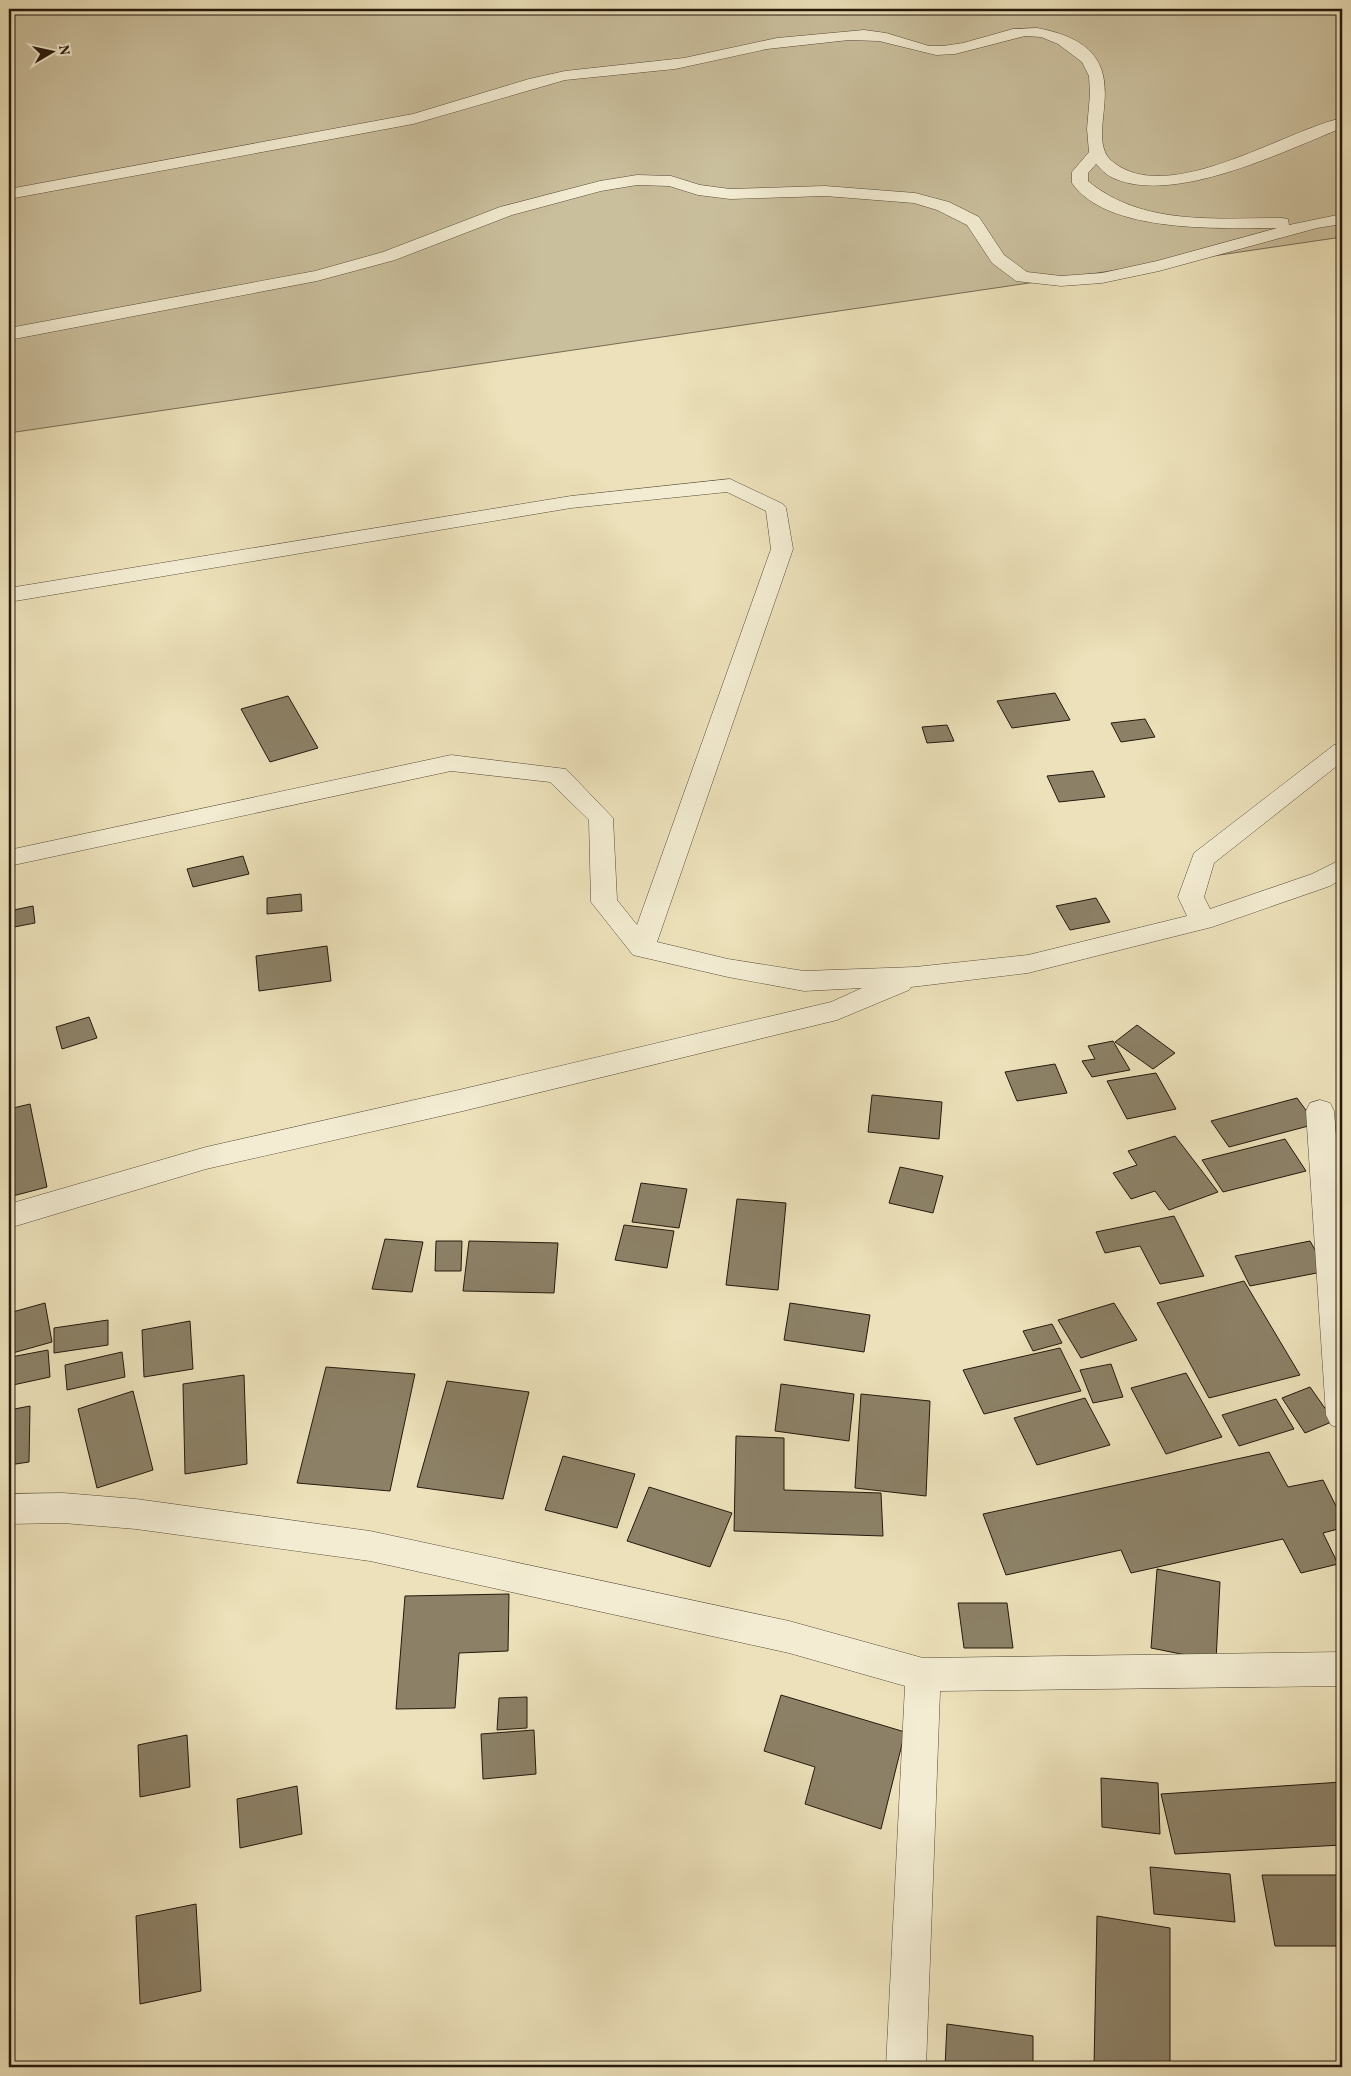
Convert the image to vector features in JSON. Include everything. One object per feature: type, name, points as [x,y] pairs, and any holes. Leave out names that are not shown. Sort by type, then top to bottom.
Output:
[{"type":"street","points":[[9,194],[428,116],[554,78],[674,64],[749,47],[826,37],[858,35],[882,37],[926,50],[943,51],[1016,33],[1035,32],[1053,36],[1068,43],[1083,52],[1095,66],[1100,81],[1094,132],[1097,153],[1104,163],[1117,173],[1140,180],[1172,180],[1200,175],[1342,124]]},
{"type":"street","points":[[1097,153],[1080,172],[1080,183],[1088,193],[1130,212],[1166,219],[1211,222],[1316,223]]},
{"type":"street","points":[[9,334],[317,276],[389,256],[506,211],[600,186],[637,180],[672,181],[698,190],[730,194],[825,191],[873,193],[915,198],[943,206],[973,221],[998,259],[1022,277],[1062,281],[1102,278],[1159,266],[1316,223],[1342,219]]},
{"type":"street","points":[[9,595],[571,502],[730,485],[776,508],[782,549],[642,948]]},
{"type":"street","points":[[1203,922],[1191,897],[1203,859],[1342,750]]},
{"type":"street","points":[[9,858],[451,763],[557,775],[601,818],[604,902],[642,948],[728,968],[804,981],[915,977],[1028,964],[1203,922],[1321,880],[1342,868]]},
{"type":"street","points":[[9,1216],[206,1158],[463,1100],[837,1010],[915,977]]},
{"type":"street","points":[[1320,1111],[1342,1415]]},
{"type":"street","points":[[9,1509],[63,1508],[136,1514],[370,1546],[789,1637],[923,1675],[1342,1669]]},
{"type":"street","points":[[906,2067],[923,1675]]},
{"type":"shaded area","points":[[9,9],[1342,9],[1342,237],[9,433]]},
{"type":"building","points":[[1055,693],[1070,720],[1012,728],[997,701]]},
{"type":"building","points":[[288,696],[318,748],[270,762],[241,709]]},
{"type":"building","points":[[1145,719],[1155,737],[1121,742],[1111,723]]},
{"type":"building","points":[[947,725],[954,741],[927,743],[922,727]]},
{"type":"building","points":[[1093,771],[1105,797],[1059,802],[1047,776]]},
{"type":"building","points":[[243,856],[249,874],[193,887],[187,869]]},
{"type":"building","points":[[301,894],[302,911],[267,914],[267,898]]},
{"type":"building","points":[[1096,898],[1110,922],[1070,930],[1056,906]]},
{"type":"building","points":[[33,906],[35,923],[9,928],[9,911]]},
{"type":"building","points":[[327,946],[331,981],[259,991],[256,956]]},
{"type":"building","points":[[89,1017],[97,1038],[62,1049],[56,1027]]},
{"type":"building","points":[[1137,1025],[1175,1053],[1153,1069],[1115,1042]]},
{"type":"building","points":[[1113,1041],[1130,1070],[1092,1077],[1082,1061],[1095,1059],[1088,1046]]},
{"type":"building","points":[[1055,1064],[1067,1093],[1017,1101],[1005,1072]]},
{"type":"building","points":[[1156,1073],[1176,1109],[1127,1119],[1107,1081]]},
{"type":"building","points":[[872,1095],[942,1102],[939,1139],[868,1132]]},
{"type":"building","points":[[1297,1098],[1316,1124],[1229,1147],[1211,1121]]},
{"type":"building","points":[[30,1104],[47,1187],[9,1197],[9,1109]]},
{"type":"building","points":[[1175,1136],[1218,1192],[1169,1210],[1155,1191],[1131,1199],[1113,1173],[1137,1165],[1128,1151]]},
{"type":"building","points":[[1285,1139],[1306,1171],[1223,1192],[1202,1160]]},
{"type":"building","points":[[900,1167],[943,1176],[933,1213],[889,1203]]},
{"type":"building","points":[[641,1183],[687,1189],[679,1228],[632,1222]]},
{"type":"building","points":[[737,1199],[786,1203],[778,1290],[726,1285]]},
{"type":"building","points":[[1174,1216],[1204,1276],[1160,1284],[1140,1246],[1105,1253],[1096,1232]]},
{"type":"building","points":[[624,1225],[674,1231],[667,1268],[615,1260]]},
{"type":"building","points":[[385,1239],[423,1242],[412,1292],[372,1289]]},
{"type":"building","points":[[436,1241],[462,1241],[461,1271],[435,1271]]},
{"type":"building","points":[[469,1241],[558,1243],[554,1293],[463,1291]]},
{"type":"building","points":[[1310,1241],[1327,1271],[1250,1286],[1235,1256]]},
{"type":"building","points":[[1244,1281],[1300,1375],[1209,1398],[1157,1303]]},
{"type":"building","points":[[45,1303],[52,1342],[9,1354],[9,1313]]},
{"type":"building","points":[[790,1303],[870,1315],[864,1352],[784,1340]]},
{"type":"building","points":[[1114,1303],[1137,1340],[1081,1358],[1058,1320]]},
{"type":"building","points":[[108,1320],[108,1345],[54,1353],[54,1328]]},
{"type":"building","points":[[190,1321],[193,1369],[144,1377],[142,1330]]},
{"type":"building","points":[[1052,1324],[1062,1343],[1033,1351],[1023,1331]]},
{"type":"building","points":[[1060,1348],[1081,1391],[984,1414],[963,1370]]},
{"type":"building","points":[[48,1350],[50,1377],[13,1385],[11,1357]]},
{"type":"building","points":[[122,1352],[125,1377],[67,1390],[65,1365]]},
{"type":"building","points":[[1111,1364],[1123,1397],[1093,1403],[1080,1370]]},
{"type":"building","points":[[326,1367],[415,1374],[390,1491],[297,1483]]},
{"type":"building","points":[[1186,1373],[1222,1437],[1166,1454],[1131,1388]]},
{"type":"building","points":[[244,1375],[247,1464],[185,1474],[183,1384]]},
{"type":"building","points":[[447,1381],[529,1392],[503,1499],[417,1487]]},
{"type":"building","points":[[781,1384],[854,1394],[849,1441],[775,1431]]},
{"type":"building","points":[[1310,1387],[1334,1421],[1305,1433],[1282,1398]]},
{"type":"building","points":[[133,1391],[153,1470],[97,1488],[78,1409]]},
{"type":"building","points":[[861,1394],[930,1401],[926,1496],[855,1488]]},
{"type":"building","points":[[1085,1398],[1110,1445],[1037,1465],[1014,1418]]},
{"type":"building","points":[[1276,1399],[1294,1429],[1239,1446],[1222,1415]]},
{"type":"building","points":[[30,1406],[29,1462],[9,1465],[9,1410]]},
{"type":"building","points":[[736,1436],[784,1438],[784,1490],[881,1493],[883,1536],[734,1531]]},
{"type":"building","points":[[1269,1452],[1288,1487],[1323,1480],[1342,1518],[1342,1528],[1323,1533],[1338,1564],[1301,1573],[1283,1539],[1131,1573],[1121,1550],[1006,1575],[983,1514]]},
{"type":"building","points":[[563,1456],[635,1474],[617,1528],[545,1510]]},
{"type":"building","points":[[649,1487],[732,1513],[710,1567],[627,1541]]},
{"type":"building","points":[[1157,1569],[1220,1582],[1216,1661],[1151,1648]]},
{"type":"building","points":[[509,1594],[508,1651],[459,1653],[455,1708],[396,1709],[405,1596]]},
{"type":"building","points":[[958,1603],[1007,1603],[1013,1648],[964,1648]]},
{"type":"building","points":[[781,1695],[905,1732],[881,1829],[805,1804],[815,1767],[764,1751]]},
{"type":"building","points":[[527,1697],[527,1728],[497,1730],[499,1698]]},
{"type":"building","points":[[534,1730],[536,1774],[483,1779],[481,1734]]},
{"type":"building","points":[[187,1735],[190,1787],[140,1797],[138,1745]]},
{"type":"building","points":[[1101,1778],[1158,1783],[1160,1834],[1102,1827]]},
{"type":"building","points":[[1342,1782],[1342,1845],[1175,1854],[1161,1794]]},
{"type":"building","points":[[297,1786],[302,1834],[240,1848],[237,1799]]},
{"type":"building","points":[[1150,1867],[1230,1874],[1235,1922],[1154,1914]]},
{"type":"building","points":[[1262,1875],[1342,1875],[1342,1946],[1275,1946]]},
{"type":"building","points":[[196,1904],[201,1991],[140,2004],[136,1916]]},
{"type":"building","points":[[1097,1916],[1170,1928],[1170,2067],[1094,2067]]},
{"type":"building","points":[[947,2024],[1033,2036],[1033,2067],[945,2067]]},
{"type":"building","points":[[1338,2037],[1342,2038],[1342,2067],[1337,2067]]}]
